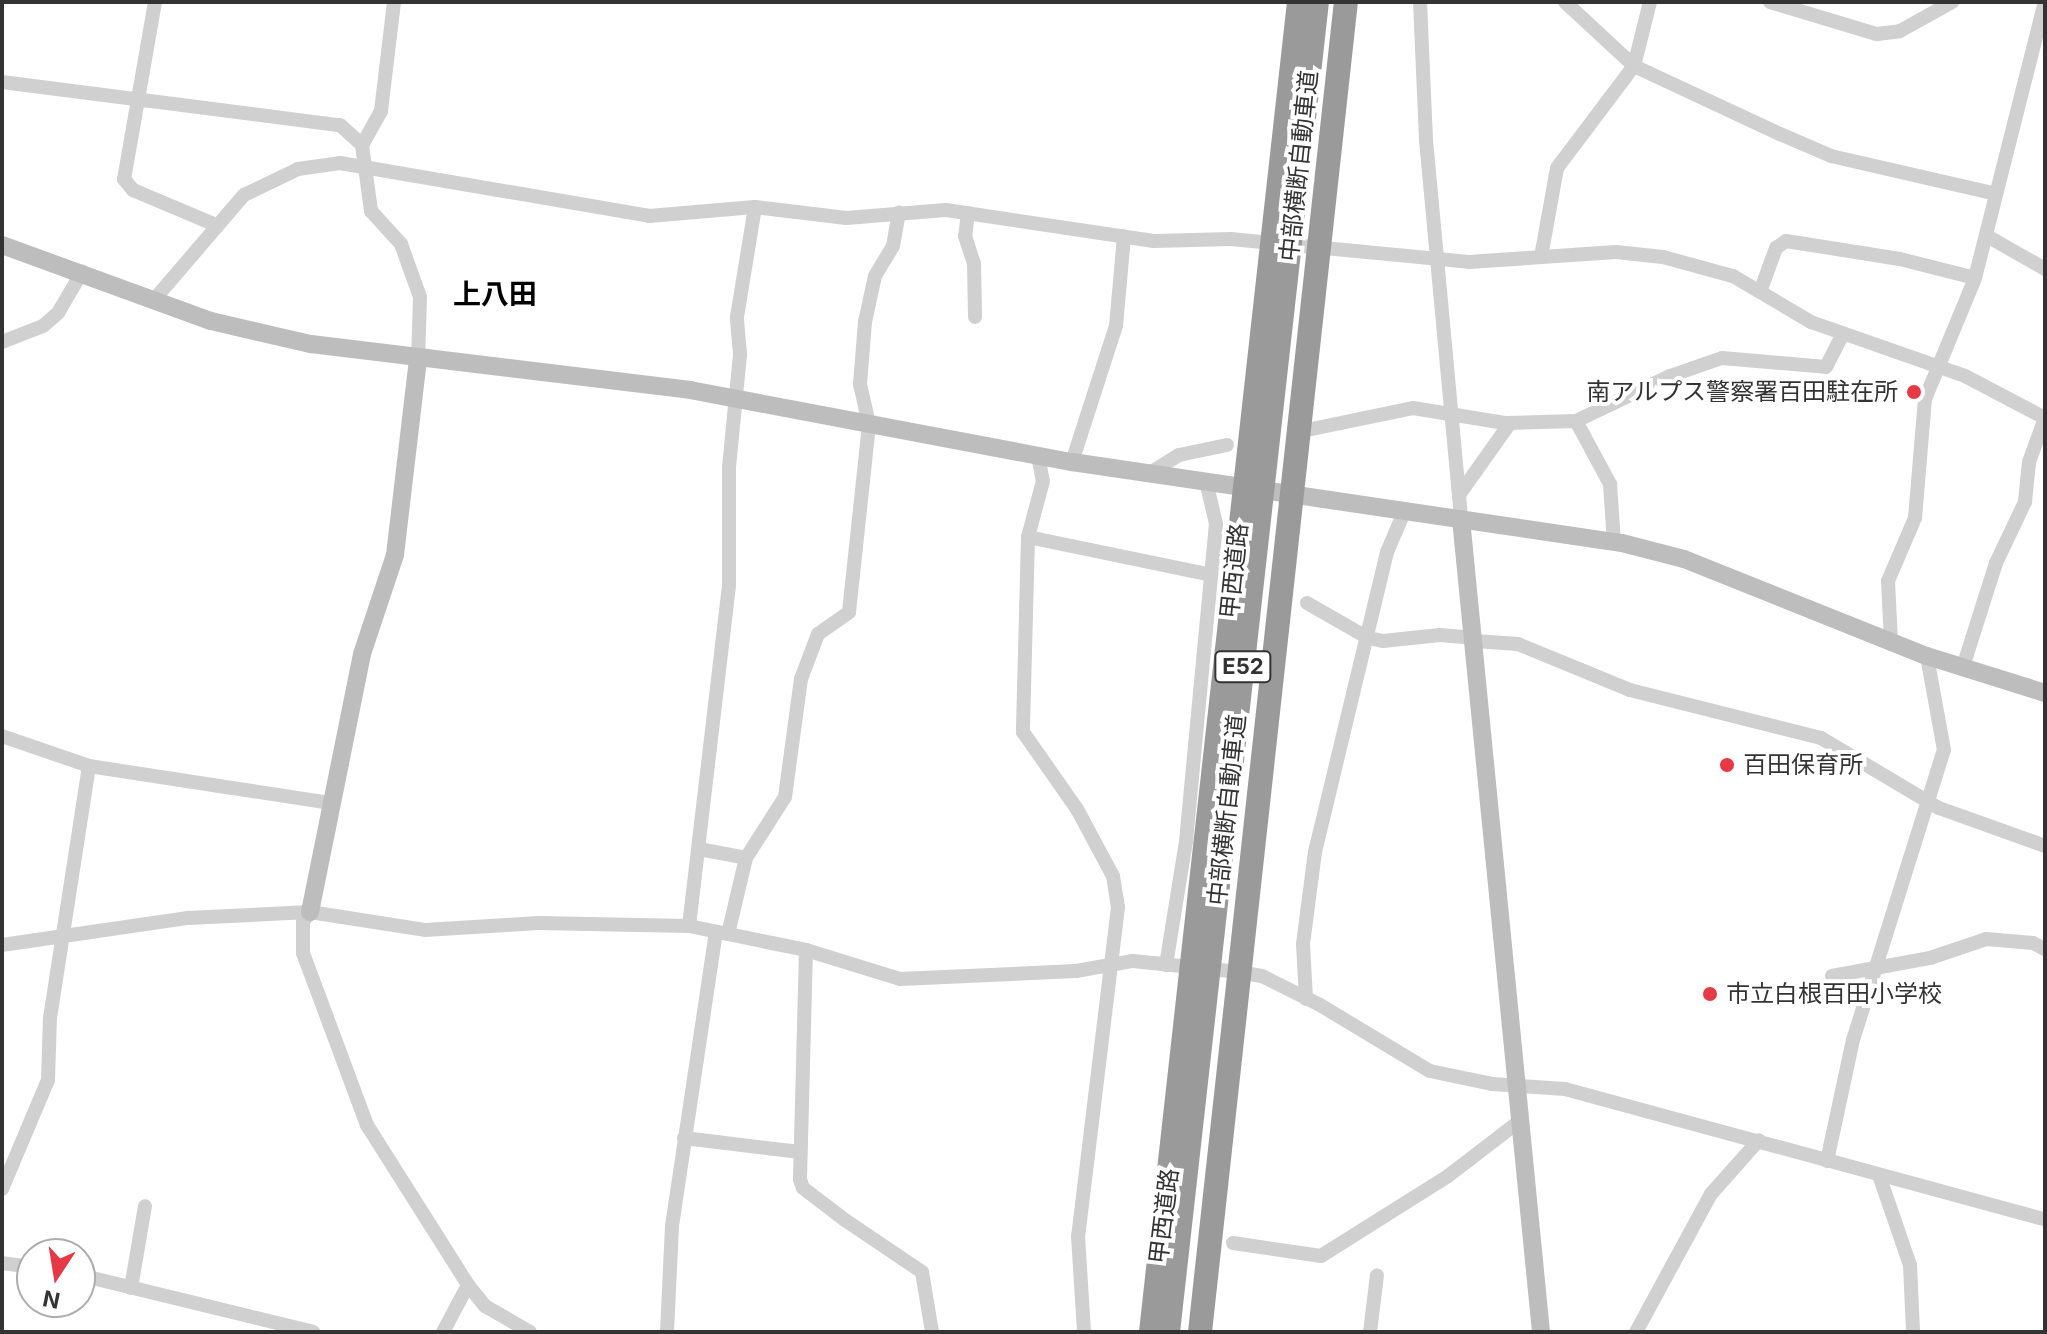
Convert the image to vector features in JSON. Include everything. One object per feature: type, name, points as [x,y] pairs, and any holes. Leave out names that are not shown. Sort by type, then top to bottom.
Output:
[{"type":"highway","name":"甲西道路","points":[[1151,1332],[1299,2]]},
{"type":"highway","name":"中部横断自動車道","points":[[1160,1332],[1307,2]]},
{"type":"highway","name":"中部横断自動車道","points":[[1168,1332],[1317,2]]},
{"type":"highway","name":"甲西道路","points":[[1200,1332],[1323,248],[1346,2]]},
{"type":"street","points":[[155,2],[124,179],[133,190],[216,225]]},
{"type":"street","points":[[394,2],[381,111],[362,145],[371,211],[401,244],[420,297],[418,359],[395,555],[362,654],[310,912],[303,922],[303,953],[367,1125],[468,1285],[485,1306],[530,1332]]},
{"type":"street","points":[[1420,2],[1461,519],[1541,1332]]},
{"type":"street","points":[[1565,2],[1634,66],[1831,156],[1993,193]]},
{"type":"street","points":[[1541,257],[1557,168],[1634,66],[1650,2]]},
{"type":"street","points":[[1770,2],[1877,34],[1900,31],[1952,2]]},
{"type":"street","points":[[1891,642],[1888,581],[1915,518],[1922,478],[1922,417],[1975,278],[1987,236],[1993,193],[2041,45],[2045,2]]},
{"type":"street","points":[[2,82],[138,97],[250,117],[340,125],[362,145]]},
{"type":"street","points":[[153,301],[244,195],[298,169],[324,163],[364,166],[649,216],[755,207],[846,218],[899,213],[968,213],[1124,236],[1271,243],[1438,259],[1616,252],[1663,257],[1733,276],[1811,322],[1940,366],[2045,418],[2029,462],[2025,502],[1996,563],[1963,667]]},
{"type":"street","points":[[689,926],[729,584],[729,467],[739,398],[737,317],[755,207]]},
{"type":"street","points":[[667,1332],[672,1226],[684,1138],[722,933],[746,858],[785,797],[801,679],[818,634],[849,612],[869,424],[860,384],[865,322],[875,276],[893,246],[899,213]]},
{"type":"street","points":[[968,213],[965,236],[974,263],[975,317]]},
{"type":"street","points":[[1072,462],[1116,326],[1124,236]]},
{"type":"street","points":[[1987,236],[2045,269]]},
{"type":"street","points":[[1760,292],[1776,248],[1786,241],[1900,259],[1975,278]]},
{"type":"street","points":[[2,245],[211,321],[311,344],[739,398],[1072,462],[1614,542],[1684,559],[1927,656],[2045,693]]},
{"type":"street","points":[[2,342],[43,326],[58,313],[82,272]]},
{"type":"street","points":[[1302,431],[1413,408],[1510,423],[1576,421],[1670,376],[1722,358],[1826,367],[1843,334]]},
{"type":"street","points":[[1576,421],[1610,484],[1614,542]]},
{"type":"street","points":[[1459,495],[1510,423]]},
{"type":"street","points":[[1150,473],[1154,466],[1179,455],[1227,445]]},
{"type":"street","points":[[1038,456],[1043,481],[1028,537],[1023,732],[1077,809],[1113,876],[1118,907],[1078,1236],[1084,1332]]},
{"type":"street","points":[[1166,965],[1186,841],[1216,524],[1206,481]]},
{"type":"street","points":[[1306,999],[1303,944],[1315,852],[1387,552],[1405,510]]},
{"type":"street","points":[[1028,537],[1211,575]]},
{"type":"street","points":[[1307,603],[1368,638],[1402,642],[1440,635],[1518,644],[1630,690],[1821,738],[1931,801],[2045,846]]},
{"type":"street","points":[[1827,1161],[1853,1040],[1893,902],[1931,801],[1944,750],[1927,656]]},
{"type":"street","points":[[2,736],[89,766],[331,803]]},
{"type":"street","points":[[2,1189],[48,1080],[62,936],[89,766]]},
{"type":"street","points":[[699,849],[746,858]]},
{"type":"street","points":[[2,945],[188,918],[310,912],[425,930],[538,923],[689,926],[806,950],[900,979],[1076,971],[1112,964],[1239,972],[1262,976],[1430,1071],[1518,1087],[1565,1089],[1759,1140],[1880,1178],[2045,1219]]},
{"type":"street","points":[[1832,976],[1930,958],[1986,939],[2045,949]]},
{"type":"street","points":[[806,950],[800,1152],[803,1188],[922,1272],[932,1332]]},
{"type":"street","points":[[1233,1243],[1321,1256],[1448,1176],[1521,1120]]},
{"type":"street","points":[[684,1138],[800,1152]]},
{"type":"street","points":[[1636,1332],[1711,1194],[1759,1140]]},
{"type":"street","points":[[1880,1178],[1910,1265],[1913,1332]]},
{"type":"street","points":[[131,1288],[145,1206]]},
{"type":"street","points":[[1370,1332],[1377,1275]]},
{"type":"street","points":[[96,1279],[313,1332]]},
{"type":"street","points":[[443,1332],[468,1285]]},
{"type":"place","name":"南アルプス警察署百田駐在所","points":[[1914,392]]},
{"type":"place","name":"百田保育所","points":[[1727,765]]},
{"type":"place","name":"市立白根百田小学校","points":[[1710,994]]},
{"type":"district","name":"上八田","points":[[495,294]]}]
